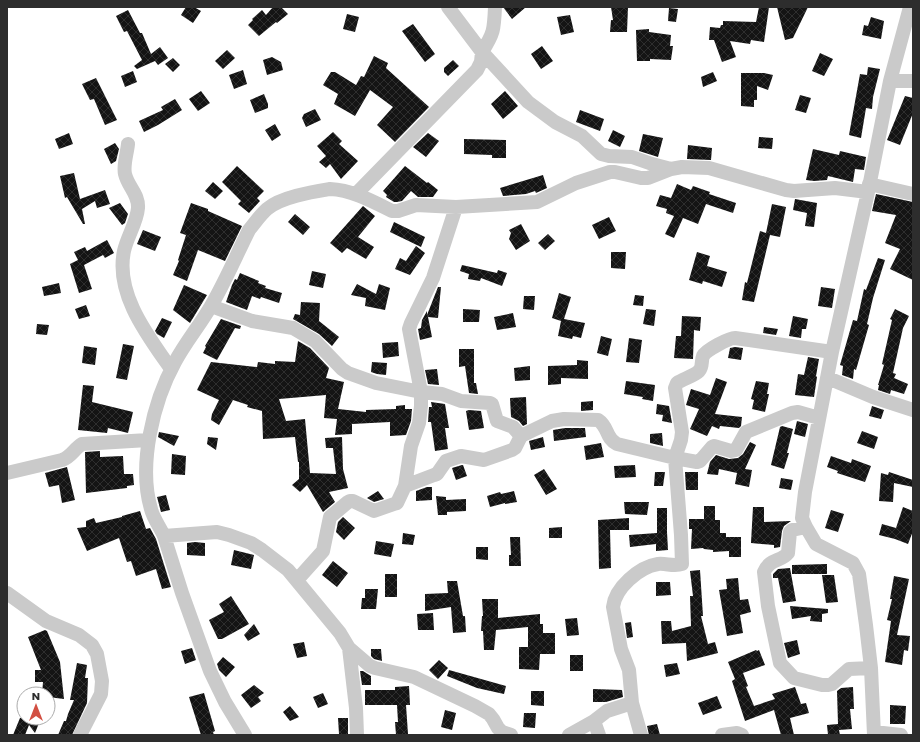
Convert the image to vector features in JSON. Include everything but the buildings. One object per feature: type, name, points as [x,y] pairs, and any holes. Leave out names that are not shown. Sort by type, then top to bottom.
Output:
[{"type":"street","points":[[448,7],[482,52],[528,102],[555,122],[586,139],[601,154],[609,156],[632,157],[671,169]]},
{"type":"street","points":[[356,194],[477,70],[481,62],[482,52],[492,35],[494,28],[495,7]]},
{"type":"street","points":[[901,735],[874,733],[871,668],[859,574],[852,563],[816,544],[802,518],[832,352],[869,188],[890,81],[910,7]]},
{"type":"street","points":[[890,81],[913,81]]},
{"type":"street","points":[[128,144],[125,173],[127,180],[136,195],[138,209],[124,250],[122,267],[125,287],[137,317],[171,369]]},
{"type":"street","points":[[243,733],[214,682],[203,655],[164,536],[151,511],[148,498],[146,472],[148,440],[163,389],[171,369],[211,306],[249,230],[268,208],[283,200],[319,191],[337,189],[356,194],[392,211],[398,211],[416,205],[456,207],[537,202],[576,183],[610,172],[648,178],[671,169],[682,167],[709,168],[762,184],[794,191],[835,188],[869,188],[913,194]]},
{"type":"street","points":[[297,580],[323,551],[330,517],[350,501],[374,511],[394,504],[405,486],[411,446],[421,415],[421,392],[410,329],[411,323],[433,278],[456,207]]},
{"type":"street","points":[[211,306],[252,322],[293,328],[315,341],[348,373],[376,383],[421,392],[442,394],[461,401],[492,404],[497,421],[513,427],[521,436]]},
{"type":"street","points":[[641,735],[632,703],[629,670],[621,649],[613,607],[614,598],[633,574],[656,564],[682,564],[682,541],[675,458],[682,432],[676,388],[677,382],[698,372],[702,367],[704,355],[707,351],[730,338],[832,352]]},
{"type":"street","points":[[828,378],[873,397],[913,410]]},
{"type":"street","points":[[405,486],[434,476],[446,462],[461,456],[484,460],[512,450],[515,448],[521,436],[552,421],[598,420],[602,423],[611,441],[617,444],[675,458],[700,462],[712,447],[714,446],[731,451],[736,450],[746,432],[792,413],[798,412],[819,418]]},
{"type":"street","points":[[7,473],[68,458],[77,447],[82,444],[148,440]]},
{"type":"street","points":[[806,527],[792,530],[790,532],[788,553],[771,562],[764,572],[768,606],[780,663],[794,678],[822,685],[832,684],[849,669],[871,668]]},
{"type":"street","points":[[164,536],[217,532],[251,543],[288,570],[344,641],[370,666],[414,677],[475,706],[489,714],[502,732],[511,735]]},
{"type":"street","points":[[7,593],[46,621],[79,635],[92,645],[96,654],[102,681],[101,694],[80,735]]},
{"type":"street","points":[[344,641],[354,693],[358,735]]},
{"type":"street","points":[[570,735],[594,722],[607,711],[632,703]]},
{"type":"street","points":[[594,722],[599,735]]},
{"type":"street","points":[[722,735],[737,733],[742,735]]}]
